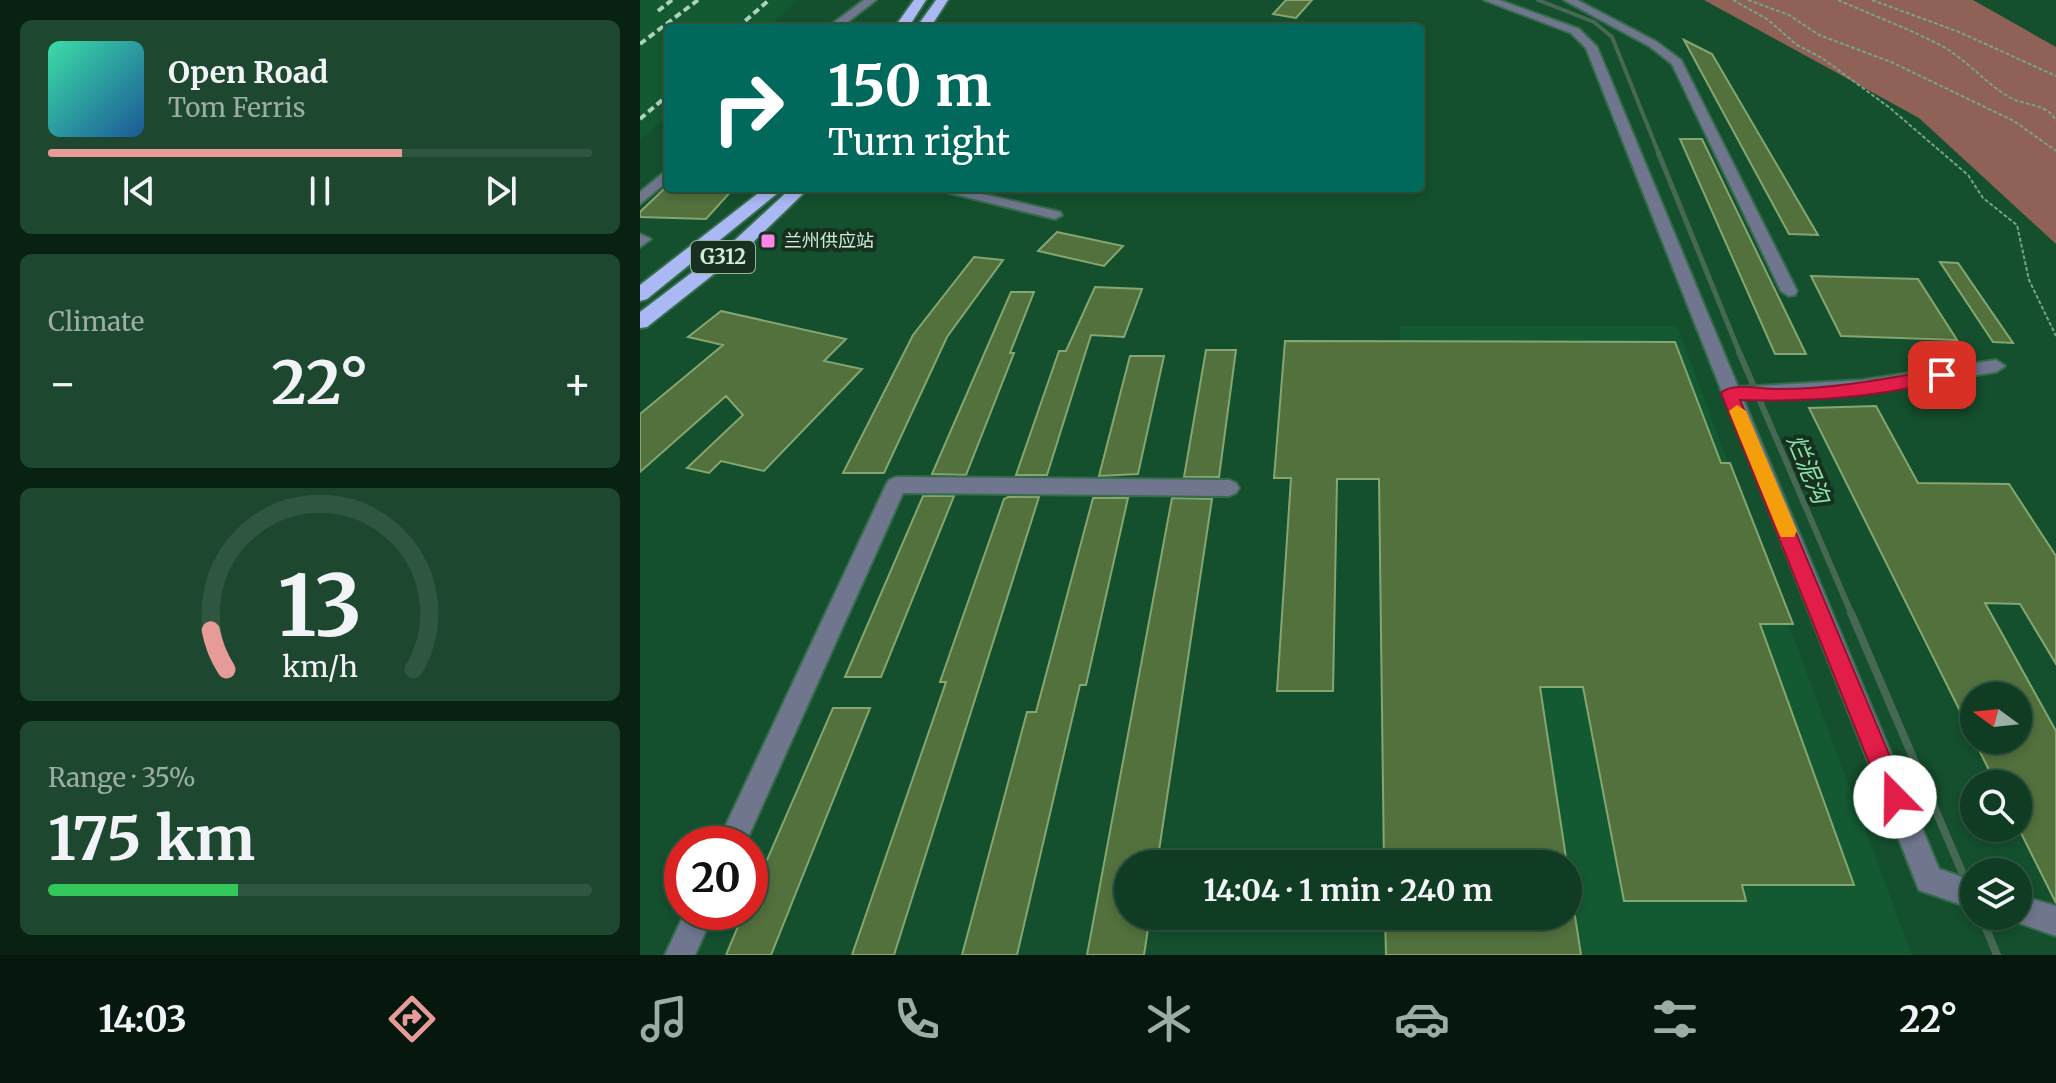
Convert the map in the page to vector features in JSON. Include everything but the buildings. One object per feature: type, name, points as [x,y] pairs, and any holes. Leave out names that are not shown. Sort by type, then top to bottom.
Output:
[{"type":"highway","points":[[904,24],[920,0]]},
{"type":"highway","points":[[926,24],[942,0]]},
{"type":"highway","name":"G312","points":[[640,295],[771,192]]},
{"type":"highway","name":"G312","points":[[640,322],[742,243],[797,192]]},
{"type":"street","points":[[839,24],[871,0]]},
{"type":"street","points":[[1489,0],[1575,31],[1591,47],[1929,880],[1960,890]]},
{"type":"street","points":[[1569,0],[1653,44],[1677,62],[1789,291]]},
{"type":"street","points":[[640,200],[664,177]]},
{"type":"street","points":[[954,192],[1055,215]]},
{"type":"street","points":[[1729,393],[1778,395],[1862,388],[1996,366]]},
{"type":"street","points":[[739,826],[896,485],[1229,488]]},
{"type":"street","points":[[2032,913],[2056,921]]},
{"type":"street","points":[[680,955],[692,930]]},
{"type":"path","points":[[1733,0],[1767,19],[1797,45],[1822,58],[1890,108],[1968,175],[1983,198],[2017,225],[2029,280],[2056,336]]},
{"type":"path","points":[[1748,0],[1789,15],[1819,35],[1891,62],[2014,121],[2056,151]]},
{"type":"path","points":[[1838,0],[1942,46],[1995,89],[2014,100],[2038,106],[2053,114],[2056,121]]},
{"type":"path","points":[[1872,0],[1959,32],[2056,76]]},
{"type":"shaded area","points":[[640,0],[798,0],[771,24],[664,24],[664,119],[640,140]]},
{"type":"shaded area","points":[[1704,0],[1973,0],[2056,47],[2056,244],[1919,118]]},
{"type":"shaded area","points":[[1400,326],[1677,326],[1912,955],[1428,955],[1518,930],[1582,930],[1582,850],[1423,850]]},
{"type":"waterway","name":"烂泥沟","points":[[1538,0],[1594,22],[1612,37],[1659,154]]},
{"type":"waterway","name":"烂泥沟","points":[[1658,152],[1740,354]]},
{"type":"waterway","name":"烂泥沟","points":[[1739,352],[1852,615]]},
{"type":"waterway","name":"烂泥沟","points":[[1851,613],[1960,867]]},
{"type":"waterway","name":"烂泥沟","points":[[1987,930],[1997,955]]},
{"type":"railway","points":[[658,11],[672,0]]},
{"type":"railway","points":[[666,24],[698,0]]},
{"type":"railway","points":[[742,24],[769,0]]},
{"type":"railway","points":[[640,44],[664,26]]},
{"type":"railway","points":[[640,119],[664,98]]},
{"type":"slow traffic","points":[[1737,411],[1788,531]]},
{"type":"place","name":"兰州供应站","points":[[768,241]]},
{"type":"route","points":[[1895,797],[1729,393],[1778,395],[1862,388],[1942,375]]}]
